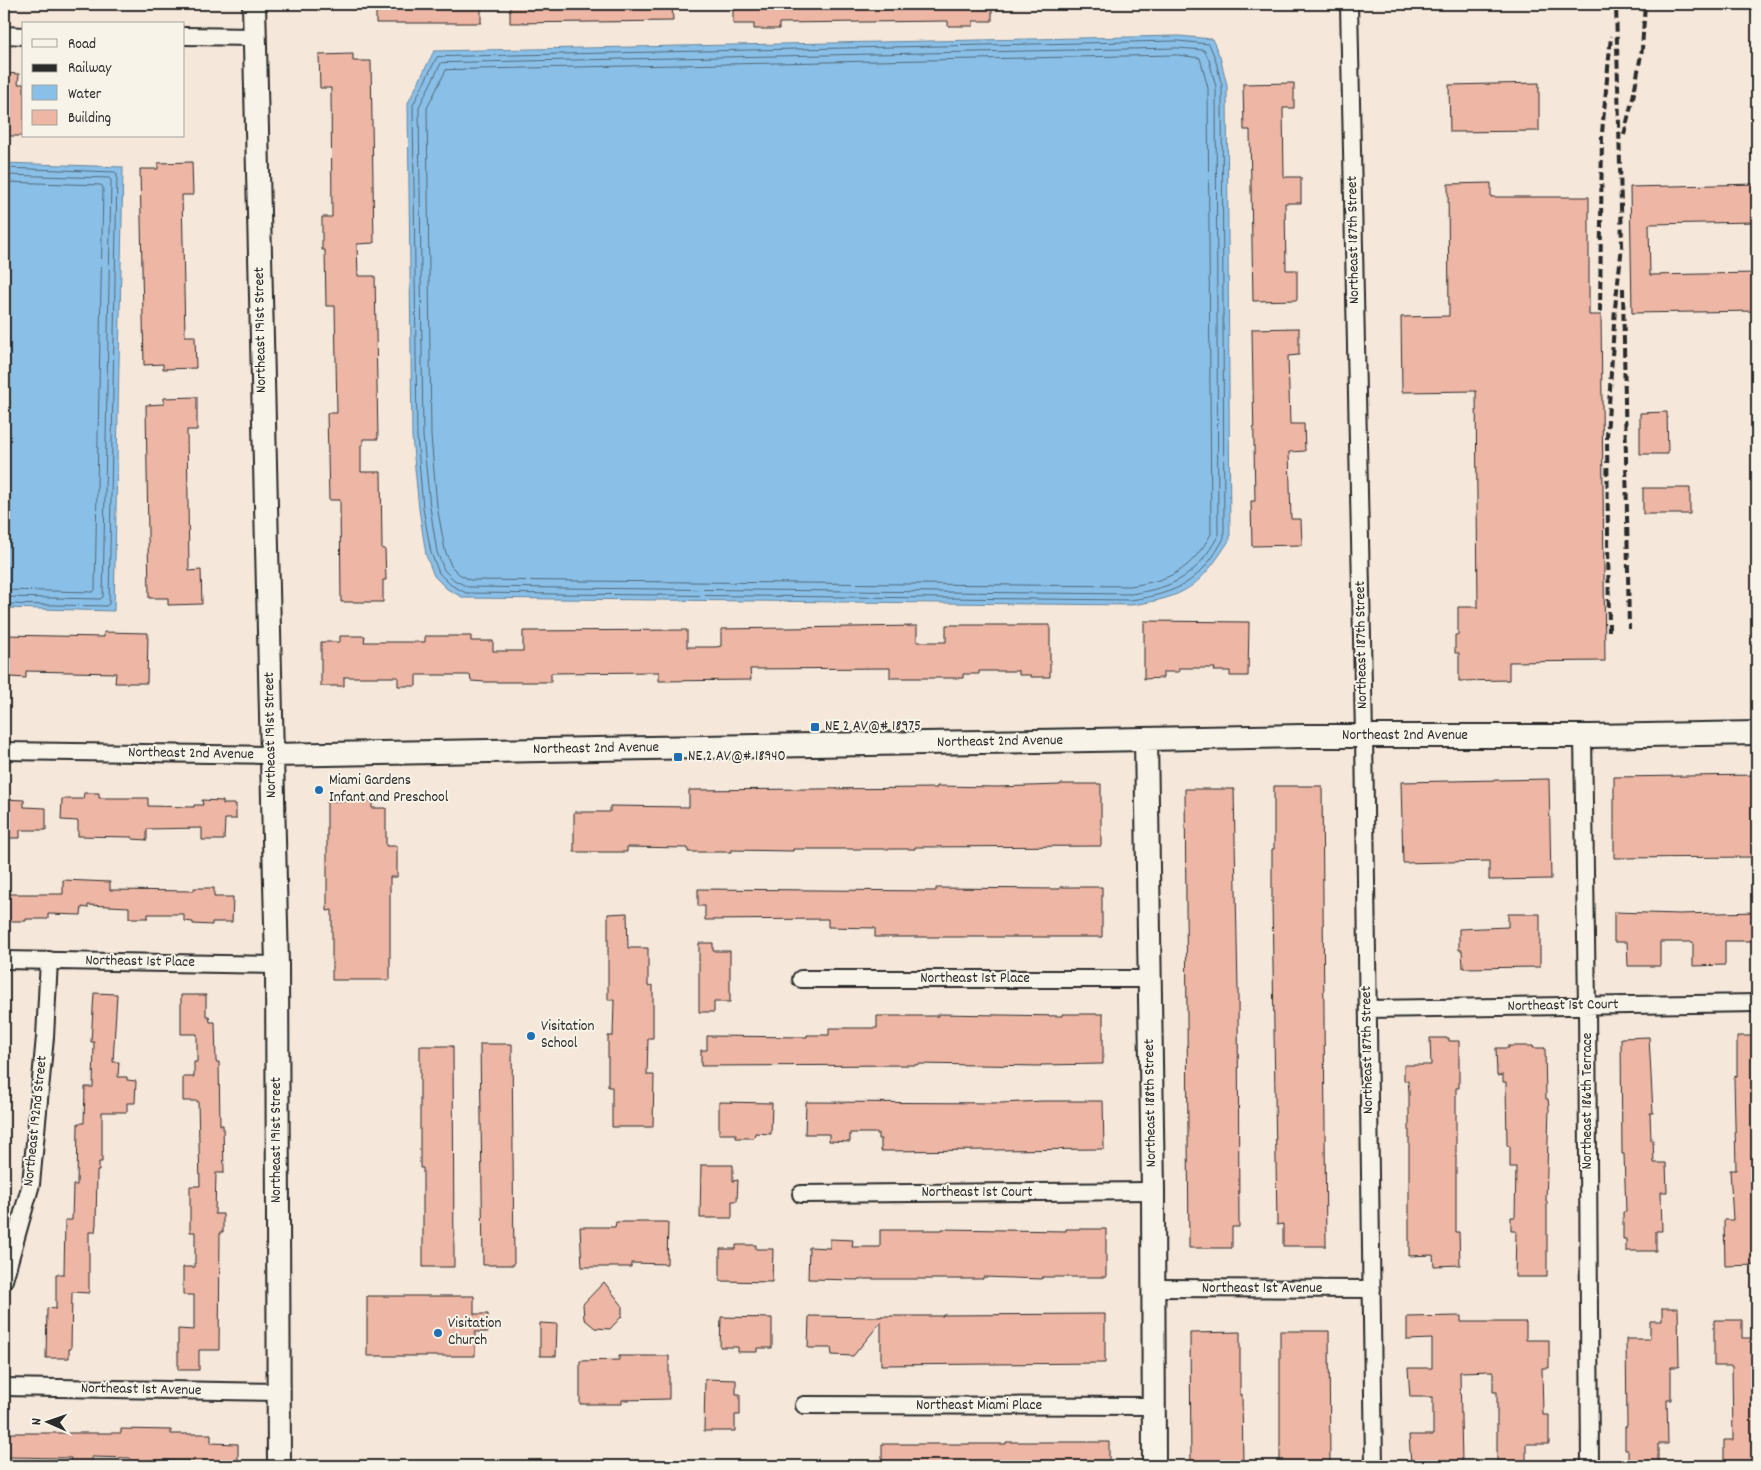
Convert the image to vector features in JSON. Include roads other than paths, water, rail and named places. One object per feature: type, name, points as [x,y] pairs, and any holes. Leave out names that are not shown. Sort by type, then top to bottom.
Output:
[{"type":"street","name":"Northeast 191st Street","points":[[254,4],[277,965],[279,1466]]},
{"type":"street","name":"Northeast 187th Street","points":[[1349,4],[1364,735],[1374,1466]]},
{"type":"street","points":[[4,36],[22,36]]},
{"type":"street","points":[[185,36],[254,37]]},
{"type":"street","name":"Northeast 2nd Avenue","points":[[4,751],[272,756],[1364,735],[1583,736],[1757,733]]},
{"type":"street","name":"Northeast 186th Terrace","points":[[1583,736],[1590,1466]]},
{"type":"street","name":"Northeast 188th Street","points":[[1146,739],[1153,1191],[1154,1466]]},
{"type":"street","name":"Northeast 1st Place","points":[[4,960],[277,965]]},
{"type":"street","name":"Northeast 192nd Street","points":[[4,1280],[31,1184],[45,1037],[48,960]]},
{"type":"street","name":"Northeast 1st Place","points":[[801,979],[1150,979]]},
{"type":"street","name":"Northeast 1st Court","points":[[1368,1009],[1757,1003]]},
{"type":"street","name":"Northeast 1st Court","points":[[801,1194],[1153,1191]]},
{"type":"street","name":"Northeast 1st Avenue","points":[[1152,1288],[1372,1289]]},
{"type":"street","name":"Northeast 1st Avenue","points":[[4,1387],[278,1392]]},
{"type":"street","name":"Northeast Miami Place","points":[[804,1406],[1154,1406]]},
{"type":"water","points":[[1179,36],[1212,39],[1220,57],[1227,85],[1230,539],[1210,568],[1190,587],[1166,598],[1132,605],[464,598],[447,589],[434,576],[426,555],[419,509],[412,437],[408,103],[434,51]]},
{"type":"water","points":[[4,163],[123,167],[114,611],[4,608]]},
{"type":"railway","points":[[1609,631],[1607,437],[1615,308],[1622,246],[1616,4]]},
{"type":"railway","points":[[1624,135],[1642,49],[1645,4]]},
{"type":"railway","points":[[1600,312],[1602,133],[1611,36]]},
{"type":"railway","points":[[1623,288],[1629,629]]},
{"type":"place","name":"NE 2 AV@# 18975","points":[[815,727]]},
{"type":"place","name":"NE 2 AV@# 18940","points":[[678,757]]},
{"type":"place","name":"Miami Gardens Infant and Preschool","points":[[319,790]]},
{"type":"place","name":"Visitation School","points":[[531,1036]]},
{"type":"place","name":"Visitation Church","points":[[438,1333]]}]
